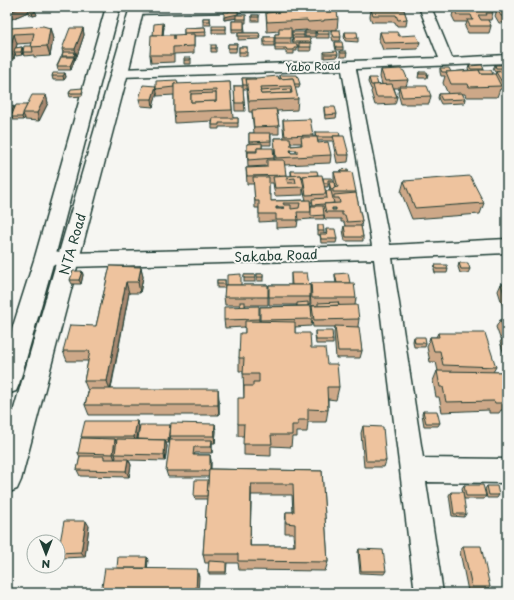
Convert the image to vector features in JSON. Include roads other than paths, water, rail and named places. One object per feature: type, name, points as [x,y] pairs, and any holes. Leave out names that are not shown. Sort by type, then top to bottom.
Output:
[{"type":"main road","name":"NTA Road","points":[[7,384],[45,257],[113,7]]},
{"type":"main road","name":"NTA Road","points":[[7,480],[120,72],[136,9]]},
{"type":"street","points":[[136,9],[280,7]]},
{"type":"street","points":[[425,7],[447,62]]},
{"type":"street","name":"Yabo Road","points":[[120,72],[507,59]]},
{"type":"street","points":[[348,65],[382,252],[429,593]]},
{"type":"street","name":"Sakaba Road","points":[[45,257],[68,260],[382,252],[507,246]]},
{"type":"street","points":[[411,470],[507,471]]}]
